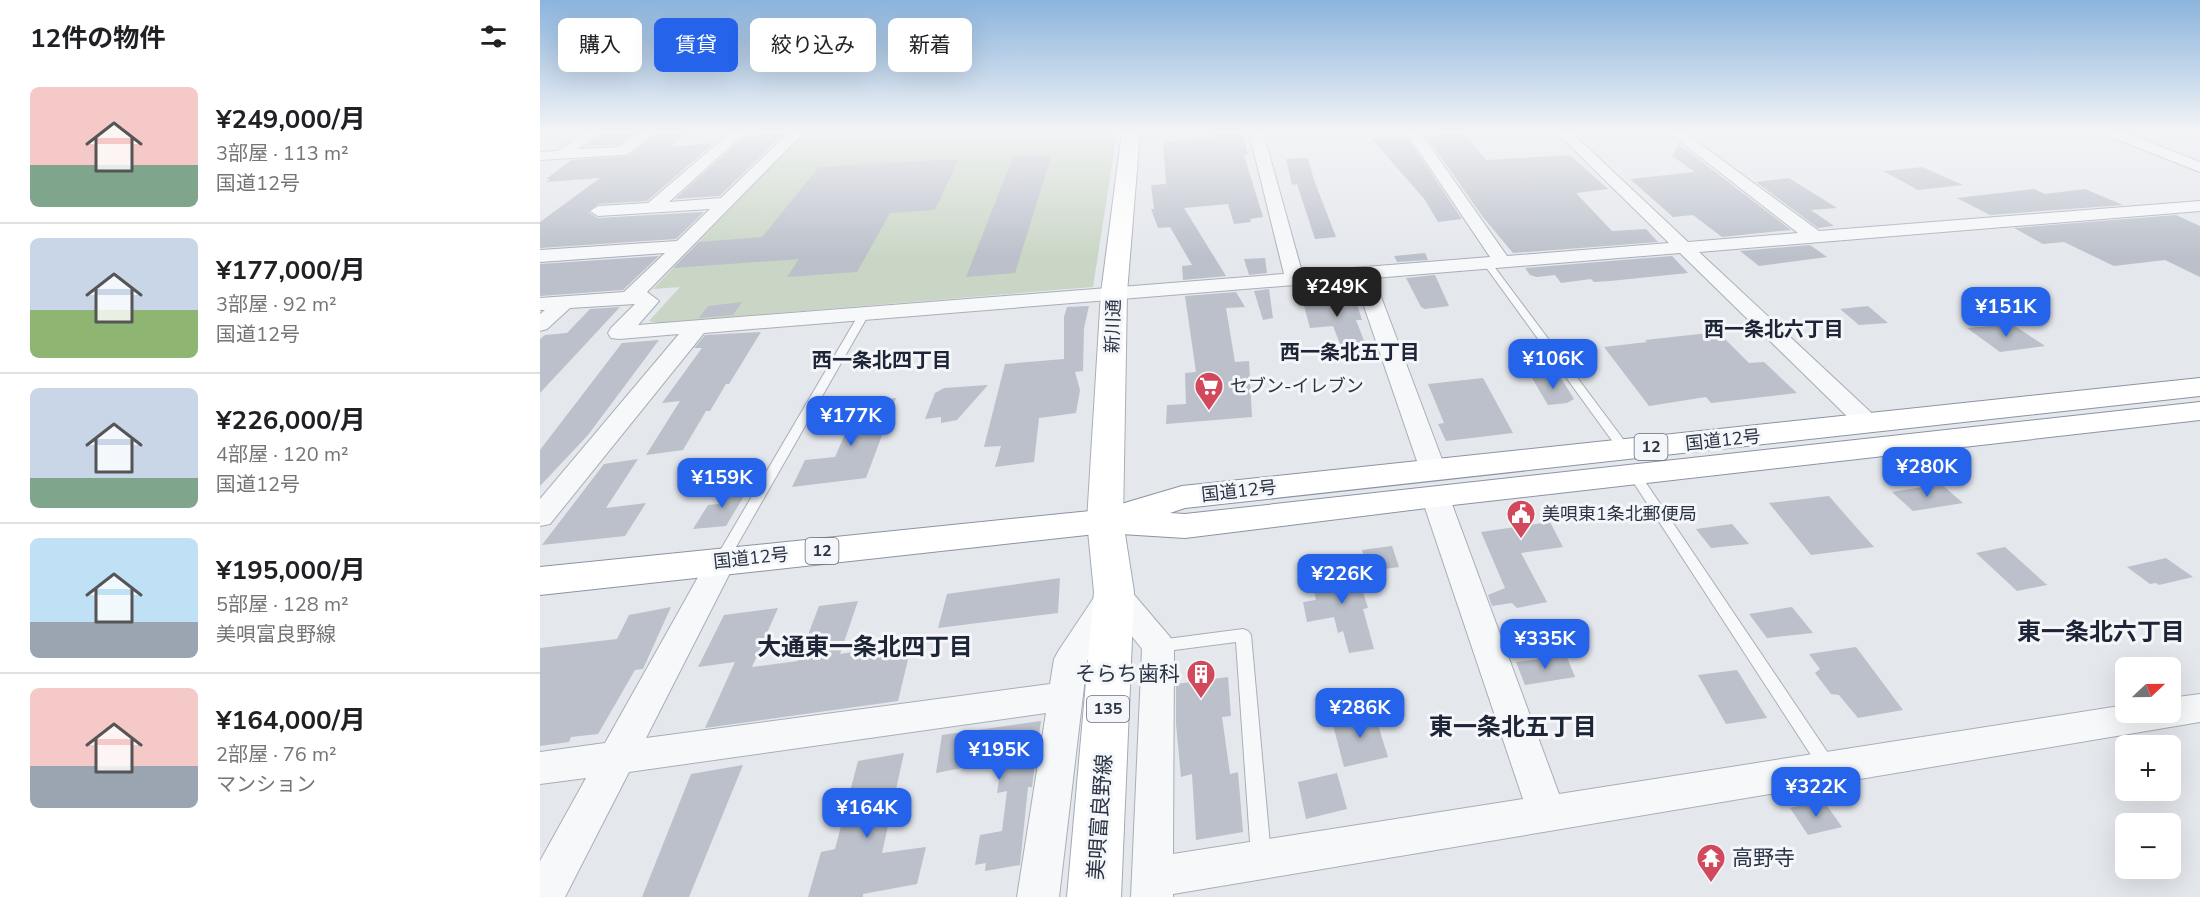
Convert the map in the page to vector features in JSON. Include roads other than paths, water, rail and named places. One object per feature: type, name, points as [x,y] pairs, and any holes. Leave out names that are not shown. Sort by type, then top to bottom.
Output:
[{"type":"main road","name":"新川通","points":[[1105,521],[1114,293],[1127,174]]},
{"type":"main road","name":"国道12号","points":[[1629,462],[1869,423],[2200,387]]},
{"type":"main road","name":"国道12号","points":[[540,581],[1105,521],[1185,526],[1434,483],[1629,462],[2200,411]]},
{"type":"main road","name":"美唄富良野線","points":[[1094,897],[1114,591],[1105,521]]},
{"type":"street","points":[[652,208],[691,174]]},
{"type":"street","points":[[631,297],[754,174]]},
{"type":"street","points":[[1267,174],[1294,277]]},
{"type":"street","points":[[1439,174],[1495,262]]},
{"type":"street","points":[[1607,174],[1869,423]]},
{"type":"street","points":[[1731,174],[1815,237]]},
{"type":"street","points":[[598,211],[724,203]]},
{"type":"street","points":[[540,304],[631,297],[644,297],[649,301],[618,333],[2200,206]]},
{"type":"street","points":[[540,256],[681,246]]},
{"type":"street","points":[[1362,272],[1547,814]]},
{"type":"street","points":[[540,325],[565,302]]},
{"type":"street","points":[[540,517],[697,327]]},
{"type":"street","points":[[543,897],[615,757],[721,561]]},
{"type":"street","points":[[1038,897],[1071,659],[1114,591],[1158,646],[1153,887],[1262,860],[2200,708]]},
{"type":"street","points":[[540,768],[1067,696]]},
{"type":"lane","points":[[1495,262],[1829,768]]},
{"type":"lane","points":[[721,561],[864,314]]},
{"type":"lane","points":[[1158,646],[1243,635],[1262,860]]},
{"type":"place","name":"セブン-イレブン","points":[[1209,412]]},
{"type":"place","name":"美唄東1条北郵便局","points":[[1521,540]]},
{"type":"place","name":"そらち歯科","points":[[1201,700]]},
{"type":"place","name":"高野寺","points":[[1711,884]]},
{"type":"district","name":"西一条北六丁目","points":[[1774,329]]},
{"type":"district","name":"西一条北五丁目","points":[[1350,352]]},
{"type":"district","name":"西一条北四丁目","points":[[882,360]]},
{"type":"district","name":"東一条北六丁目","points":[[2101,632]]},
{"type":"district","name":"大通東一条北四丁目","points":[[865,647]]},
{"type":"district","name":"東一条北五丁目","points":[[1513,727]]}]
